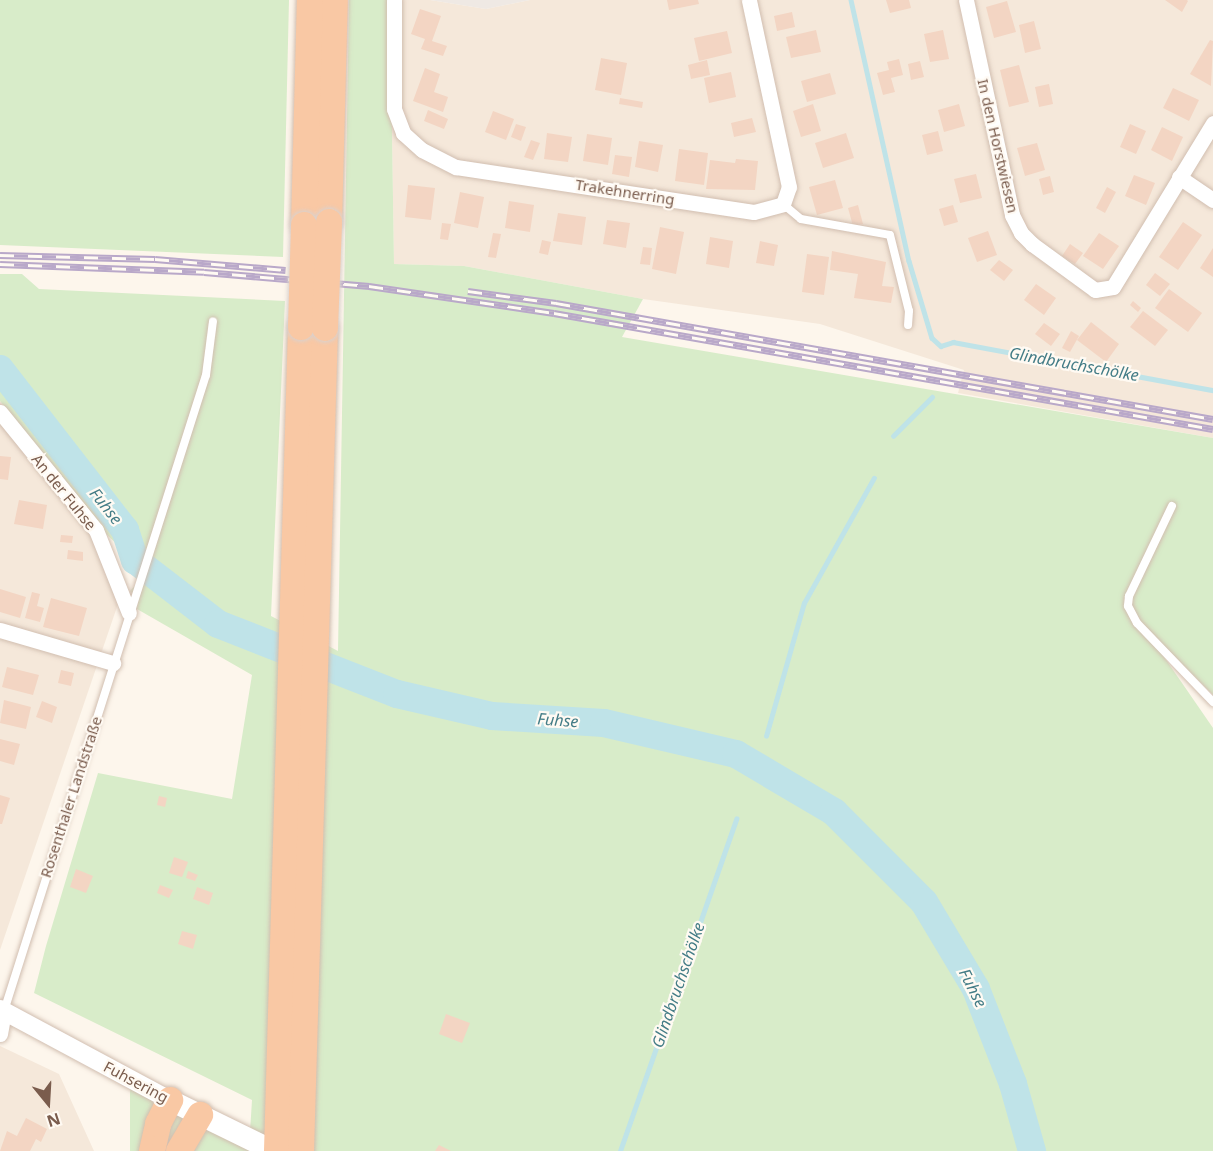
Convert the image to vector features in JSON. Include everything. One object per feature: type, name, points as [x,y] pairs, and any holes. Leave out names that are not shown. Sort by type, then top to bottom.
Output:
[{"type":"highway","points":[[301,1151],[303,1088],[302,704],[316,224],[310,0]]},
{"type":"highway","points":[[316,224],[335,0]]},
{"type":"highway","points":[[275,1151],[302,704]]},
{"type":"highway","points":[[152,1151],[158,1124],[170,1101]]},
{"type":"highway","points":[[179,1151],[200,1115]]},
{"type":"main road","name":"Fuhsering","points":[[170,1101],[275,1151]]},
{"type":"street","name":"Trakehnerring","points":[[394,0],[394,109],[403,133],[422,150],[456,167],[754,212],[783,204]]},
{"type":"street","points":[[749,0],[789,187],[783,204]]},
{"type":"street","name":"In den Horstwiesen","points":[[966,0],[1012,214],[1021,233],[1032,244],[1095,290],[1113,287],[1213,123]]},
{"type":"street","points":[[1179,177],[1213,200]]},
{"type":"street","name":"An der Fuhse","points":[[0,412],[7,430],[96,530],[129,613]]},
{"type":"street","points":[[0,630],[113,663]]},
{"type":"street","points":[[0,1033],[2,1010]]},
{"type":"street","name":"Fuhsering","points":[[2,1010],[170,1101]]},
{"type":"lane","points":[[783,204],[801,219],[890,235],[909,311],[908,325]]},
{"type":"lane","name":"Rosenthaler Landstraße","points":[[2,1010],[206,375],[213,321]]},
{"type":"lane","points":[[1172,506],[1129,596],[1128,606],[1137,623],[1213,702]]},
{"type":"shaded area","points":[[390,0],[430,0],[486,9],[530,0],[1213,0],[1213,438],[958,393],[964,370],[820,324],[643,299],[464,266],[394,264]]},
{"type":"shaded area","points":[[430,0],[530,0],[486,9]]},
{"type":"shaded area","points":[[0,401],[101,529],[119,601],[0,950]]},
{"type":"shaded area","points":[[0,1046],[59,1074],[94,1151],[0,1151]]},
{"type":"green space","points":[[0,0],[289,0],[283,257],[0,245]]},
{"type":"green space","points":[[349,0],[390,0],[394,264],[464,266],[643,299],[622,337],[1213,438],[1213,695],[1140,622],[1213,728],[1213,1151],[130,1151],[130,1079],[250,1132],[252,1100],[34,993],[46,946],[98,773],[232,799],[252,675],[137,609],[138,600],[130,591],[147,573],[101,529],[0,401],[0,274],[22,274],[39,289],[285,301],[271,616],[338,651]]},
{"type":"building","points":[[667,0],[698,0],[699,4],[669,10]]},
{"type":"building","points":[[886,0],[909,0],[911,8],[890,13]]},
{"type":"building","points":[[1165,0],[1187,0],[1188,1],[1182,12]]},
{"type":"building","points":[[1007,1],[1016,32],[994,38],[986,7]]},
{"type":"building","points":[[420,9],[441,16],[432,41],[447,46],[443,56],[421,49],[425,39],[411,34]]},
{"type":"building","points":[[792,12],[795,27],[777,31],[774,16]]},
{"type":"building","points":[[1034,21],[1041,49],[1025,53],[1019,25]]},
{"type":"building","points":[[816,30],[821,52],[791,58],[786,37]]},
{"type":"building","points":[[943,30],[949,59],[930,62],[924,34]]},
{"type":"building","points":[[727,31],[732,53],[699,61],[694,38]]},
{"type":"building","points":[[1210,40],[1213,41],[1211,86],[1190,74]]},
{"type":"building","points":[[601,58],[627,63],[621,95],[595,90]]},
{"type":"building","points":[[899,59],[903,75],[891,78],[895,92],[883,95],[877,73],[889,70],[887,62]]},
{"type":"building","points":[[707,60],[710,75],[691,79],[688,65]]},
{"type":"building","points":[[920,61],[924,77],[911,80],[908,64]]},
{"type":"building","points":[[1019,65],[1029,102],[1009,107],[1000,70]]},
{"type":"building","points":[[425,68],[440,74],[434,92],[448,97],[443,112],[413,101]]},
{"type":"building","points":[[731,72],[736,97],[709,103],[704,78]]},
{"type":"building","points":[[830,73],[836,94],[807,102],[801,81]]},
{"type":"building","points":[[1049,84],[1053,104],[1039,107],[1035,87]]},
{"type":"building","points":[[1173,88],[1199,100],[1189,121],[1163,108]]},
{"type":"building","points":[[620,98],[643,102],[642,108],[619,104]]},
{"type":"building","points":[[813,104],[821,131],[801,137],[793,111]]},
{"type":"building","points":[[959,104],[965,126],[944,132],[938,110]]},
{"type":"building","points":[[428,110],[448,119],[444,129],[424,121]]},
{"type":"building","points":[[493,111],[514,119],[506,140],[485,132]]},
{"type":"building","points":[[752,118],[756,132],[734,137],[731,123]]},
{"type":"building","points":[[516,124],[526,127],[521,141],[511,137]]},
{"type":"building","points":[[1130,124],[1146,131],[1136,154],[1120,147]]},
{"type":"building","points":[[1162,127],[1183,137],[1172,161],[1151,150]]},
{"type":"building","points":[[938,131],[943,151],[927,155],[922,135]]},
{"type":"building","points":[[547,133],[572,137],[568,162],[544,159]]},
{"type":"building","points":[[846,133],[854,158],[823,168],[815,143]]},
{"type":"building","points":[[587,134],[612,138],[608,165],[583,161]]},
{"type":"building","points":[[531,140],[540,143],[533,160],[524,157]]},
{"type":"building","points":[[639,141],[663,145],[658,172],[635,167]]},
{"type":"building","points":[[1037,143],[1045,170],[1025,176],[1017,148]]},
{"type":"building","points":[[679,149],[708,153],[704,185],[675,181]]},
{"type":"building","points":[[615,155],[632,157],[629,177],[612,174]]},
{"type":"building","points":[[736,159],[758,161],[755,190],[706,189],[710,160],[735,163]]},
{"type":"building","points":[[976,174],[982,198],[960,203],[954,179]]},
{"type":"building","points":[[1134,175],[1155,183],[1146,205],[1125,196]]},
{"type":"building","points":[[1050,176],[1054,192],[1043,195],[1039,179]]},
{"type":"building","points":[[835,180],[843,208],[817,215],[809,187]]},
{"type":"building","points":[[408,185],[435,188],[431,220],[405,217]]},
{"type":"building","points":[[1107,187],[1116,192],[1105,213],[1096,208]]},
{"type":"building","points":[[460,192],[484,197],[478,228],[454,223]]},
{"type":"building","points":[[509,201],[534,205],[530,232],[505,228]]},
{"type":"building","points":[[858,205],[863,224],[853,226],[848,208]]},
{"type":"building","points":[[953,205],[958,222],[944,226],[939,209]]},
{"type":"building","points":[[558,213],[586,217],[582,245],[553,241]]},
{"type":"building","points":[[607,220],[630,223],[626,248],[603,244]]},
{"type":"building","points":[[1183,222],[1202,235],[1178,270],[1159,257]]},
{"type":"building","points":[[442,223],[451,224],[448,240],[440,239]]},
{"type":"building","points":[[660,227],[684,232],[676,274],[652,269]]},
{"type":"building","points":[[988,231],[997,255],[977,262],[968,238]]},
{"type":"building","points":[[493,233],[501,234],[496,258],[488,257]]},
{"type":"building","points":[[1099,233],[1119,246],[1103,269],[1083,256]]},
{"type":"building","points":[[710,237],[733,241],[729,268],[706,264]]},
{"type":"building","points":[[542,240],[551,242],[548,255],[539,253]]},
{"type":"building","points":[[760,241],[778,245],[774,266],[756,263]]},
{"type":"building","points":[[1070,244],[1083,253],[1075,264],[1062,256]]},
{"type":"building","points":[[643,247],[652,248],[650,265],[640,264]]},
{"type":"building","points":[[1213,248],[1213,277],[1200,268]]},
{"type":"building","points":[[832,251],[886,262],[882,286],[894,287],[891,303],[854,298],[858,274],[830,270]]},
{"type":"building","points":[[807,254],[829,257],[824,295],[802,292]]},
{"type":"building","points":[[999,260],[1013,270],[1004,281],[990,270]]},
{"type":"building","points":[[1155,273],[1170,284],[1160,296],[1146,285]]},
{"type":"building","points":[[1036,284],[1056,298],[1044,315],[1024,300]]},
{"type":"building","points":[[1169,289],[1202,313],[1188,332],[1155,308]]},
{"type":"building","points":[[1133,301],[1141,308],[1138,312],[1130,305]]},
{"type":"building","points":[[1143,311],[1168,330],[1155,346],[1130,327]]},
{"type":"building","points":[[1091,322],[1119,344],[1106,362],[1077,340]]},
{"type":"building","points":[[1044,323],[1060,334],[1051,346],[1035,334]]},
{"type":"building","points":[[1071,331],[1079,336],[1070,352],[1062,348]]},
{"type":"building","points":[[0,456],[11,457],[8,480],[0,479]]},
{"type":"building","points":[[19,500],[47,505],[43,529],[14,524]]},
{"type":"building","points":[[61,535],[73,536],[72,543],[60,542]]},
{"type":"building","points":[[68,550],[83,552],[83,561],[67,559]]},
{"type":"building","points":[[0,589],[26,597],[20,618],[0,612]]},
{"type":"building","points":[[32,592],[40,594],[37,606],[44,608],[40,622],[25,618]]},
{"type":"building","points":[[51,598],[87,608],[79,636],[43,627]]},
{"type":"building","points":[[7,667],[39,675],[33,695],[2,687]]},
{"type":"building","points":[[61,670],[74,673],[71,686],[58,683]]},
{"type":"building","points":[[4,700],[31,707],[26,729],[0,723]]},
{"type":"building","points":[[42,701],[57,707],[52,723],[36,717]]},
{"type":"building","points":[[0,739],[20,744],[14,765],[0,761]]},
{"type":"building","points":[[0,795],[10,798],[2,824],[0,824]]},
{"type":"building","points":[[159,796],[167,798],[165,807],[157,805]]},
{"type":"building","points":[[174,857],[188,862],[182,877],[169,873]]},
{"type":"building","points":[[76,869],[93,876],[86,893],[70,887]]},
{"type":"building","points":[[188,871],[198,875],[195,881],[186,878]]},
{"type":"building","points":[[160,885],[173,890],[169,898],[157,893]]},
{"type":"building","points":[[197,887],[213,893],[209,905],[193,899]]},
{"type":"building","points":[[182,931],[197,935],[193,949],[178,944]]},
{"type":"building","points":[[446,1014],[470,1023],[462,1043],[439,1034]]},
{"type":"building","points":[[26,1118],[47,1129],[41,1142],[36,1139],[30,1151],[0,1151],[7,1131],[17,1136]]},
{"type":"building","points":[[439,1145],[451,1151],[435,1151]]},
{"type":"waterway","points":[[851,0],[909,261],[932,338],[941,346]]},
{"type":"waterway","name":"Glindbruchschölke","points":[[941,346],[953,342],[1213,390]]},
{"type":"waterway","name":"Fuhse","points":[[0,369],[125,530],[135,560],[218,624],[397,694],[492,716],[604,723],[736,754],[834,812],[924,902],[976,989],[1013,1084],[1032,1151]]},
{"type":"waterway","name":"Glindbruchschölke","points":[[893,436],[932,397]]},
{"type":"waterway","name":"Glindbruchschölke","points":[[766,736],[804,603],[874,478]]},
{"type":"waterway","name":"Glindbruchschölke","points":[[620,1151],[736,819]]},
{"type":"railway","points":[[0,255],[155,259],[286,270]]},
{"type":"railway","points":[[0,264],[204,272],[369,286],[554,313],[1213,429]]},
{"type":"railway","points":[[468,291],[556,303],[1213,419]]}]
